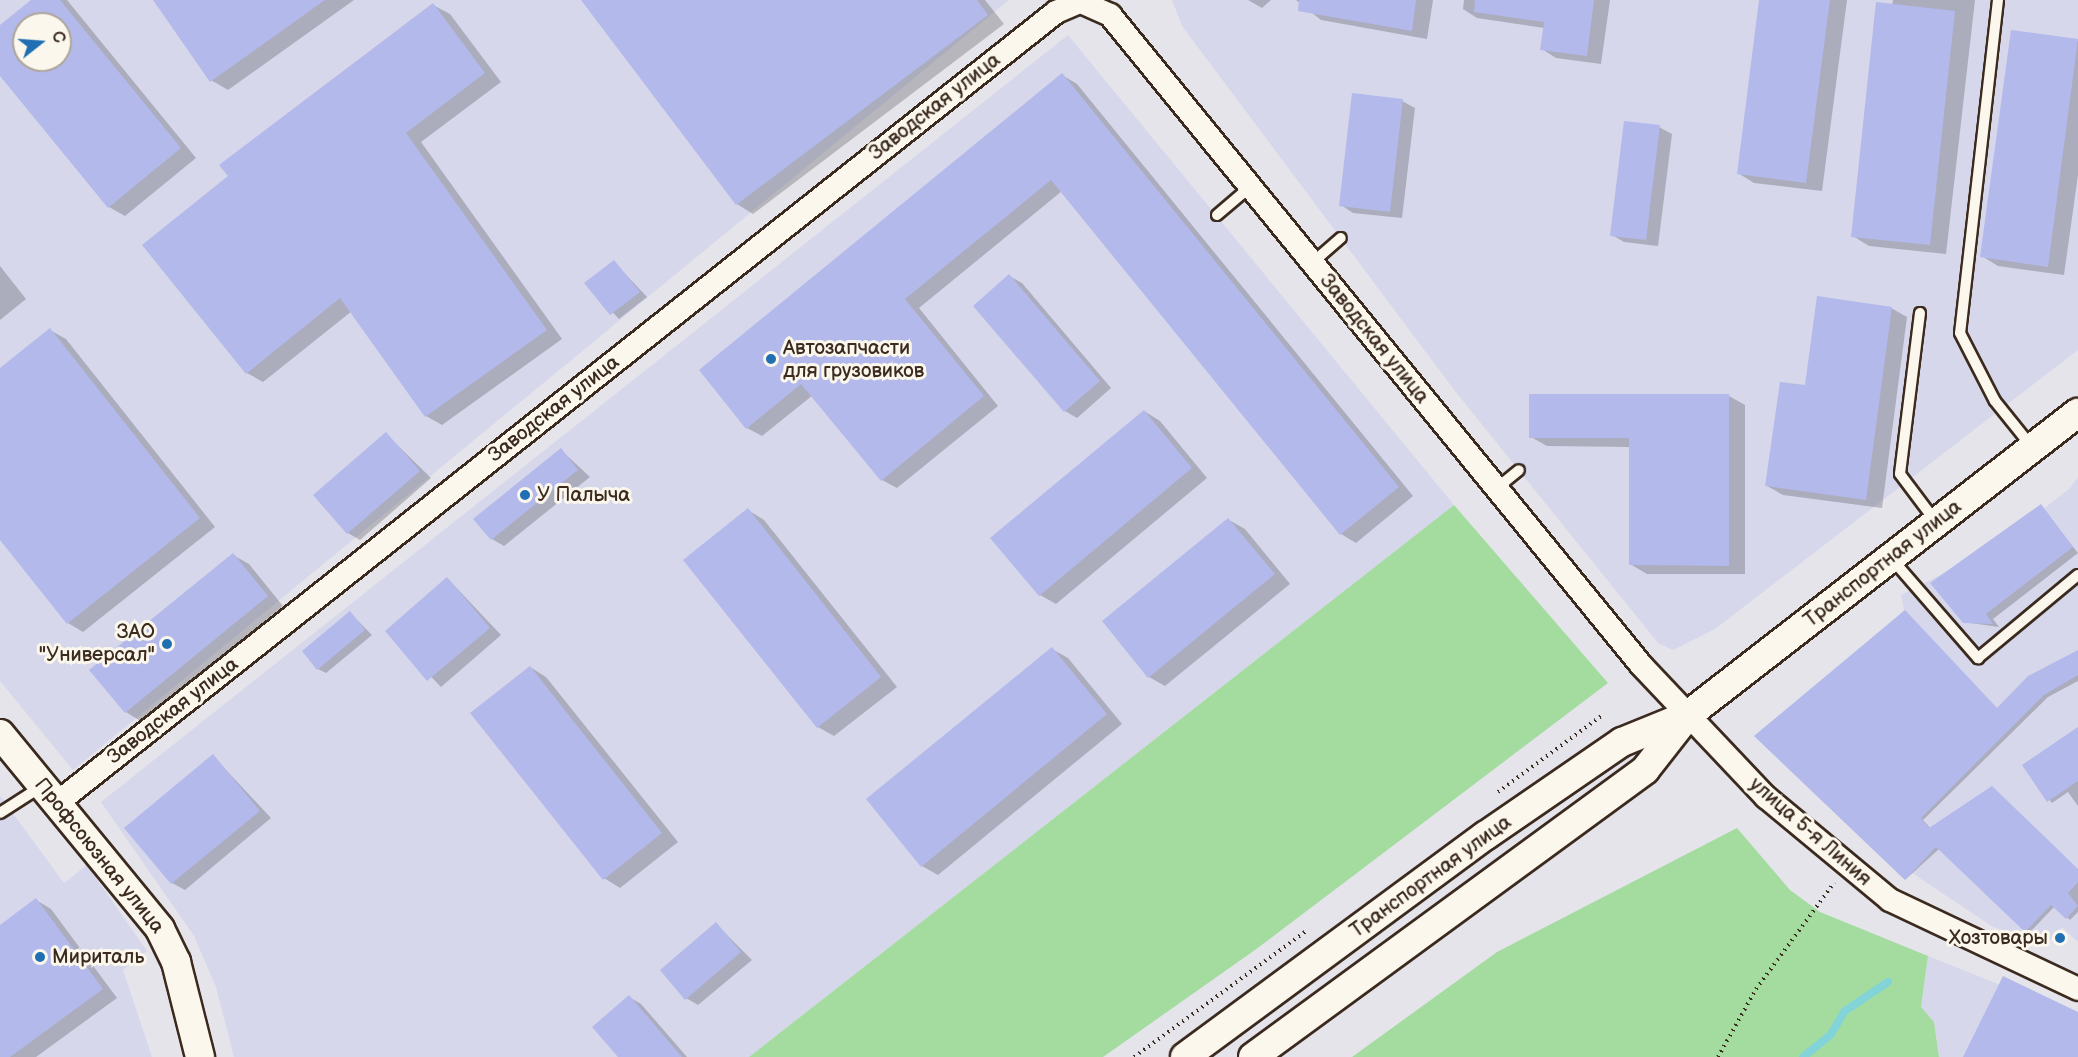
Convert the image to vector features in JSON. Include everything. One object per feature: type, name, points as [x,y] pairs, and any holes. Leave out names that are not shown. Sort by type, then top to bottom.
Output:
[{"type":"street","name":"Заводская улица","points":[[50,794],[1056,12],[1084,1],[1110,15],[1497,488],[1688,715]]},
{"type":"street","name":"Транспортная улица","points":[[1253,1057],[1645,770],[1688,715],[2078,413]]},
{"type":"street","name":"Транспортная улица","points":[[1185,1057],[1622,742],[1688,715]]},
{"type":"street","name":"улица 5-я Линия","points":[[1688,715],[1766,797],[1844,867],[1932,923],[2078,989]]},
{"type":"street","name":"Профсоюзная улица","points":[[0,734],[160,929],[176,962],[200,1057]]},
{"type":"lane","points":[[1998,0],[1960,333],[1995,401],[2033,448]]},
{"type":"lane","points":[[1217,215],[1250,187]]},
{"type":"lane","points":[[1312,263],[1341,238]]},
{"type":"lane","points":[[1920,313],[1900,474],[1936,523]]},
{"type":"lane","points":[[1497,488],[1519,470]]},
{"type":"lane","points":[[1890,558],[1978,658],[2078,575]]},
{"type":"lane","points":[[0,813],[50,794]]},
{"type":"path","points":[[1718,1057],[1756,990],[1844,867]]},
{"type":"shaded area","points":[[0,0],[1009,0],[73,770],[0,681]]},
{"type":"shaded area","points":[[1172,0],[2078,0],[2078,350],[1715,629],[1673,650],[1658,643],[1455,391],[1182,26]]},
{"type":"shaded area","points":[[1068,35],[1454,505],[749,1057],[234,1057],[216,987],[194,936],[101,802]]},
{"type":"shaded area","points":[[2078,477],[2078,942],[2062,927],[2046,944],[1993,927],[1912,873],[1905,880],[1754,736],[1884,631],[1904,610],[1901,595],[1948,571],[1954,579],[2070,488]]},
{"type":"shaded area","points":[[0,796],[64,883],[87,865],[147,951],[123,970],[152,1057],[0,1057]]},
{"type":"shaded area","points":[[1928,956],[2078,1016],[2078,1057],[1939,1057],[1934,1022],[1921,1007]]},
{"type":"green space","points":[[1454,505],[1608,683],[1255,950],[1103,1057],[749,1057]]},
{"type":"green space","points":[[1737,828],[1790,890],[1820,912],[1928,956],[1921,1007],[1934,1022],[1939,1057],[1352,1057],[1497,952]]},
{"type":"building","points":[[31,0],[60,0],[70,12],[16,12]]},
{"type":"building","points":[[153,0],[325,0],[210,82]]},
{"type":"building","points":[[581,0],[977,0],[988,15],[736,205]]},
{"type":"building","points":[[1299,0],[1416,0],[1412,31],[1298,11]]},
{"type":"building","points":[[1475,0],[1594,0],[1587,56],[1540,50],[1544,22],[1474,12]]},
{"type":"building","points":[[1759,0],[1830,0],[1806,183],[1737,174]]},
{"type":"building","points":[[1876,2],[1955,11],[1930,245],[1851,237]]},
{"type":"building","points":[[433,3],[485,73],[406,133],[547,330],[425,417],[340,298],[246,374],[142,245],[228,176],[219,165]]},
{"type":"building","points":[[12,15],[12,72],[72,72],[72,15],[181,148],[108,208],[0,76],[0,25]]},
{"type":"building","points":[[2011,30],[2078,39],[2048,267],[1980,257]]},
{"type":"building","points":[[1062,73],[1399,487],[1340,535],[1051,180],[905,299],[984,396],[881,481],[801,384],[746,429],[699,370]]},
{"type":"building","points":[[1352,93],[1403,99],[1390,212],[1339,206]]},
{"type":"building","points":[[1624,121],[1660,125],[1646,240],[1610,236]]},
{"type":"building","points":[[614,260],[640,292],[610,315],[584,283]]},
{"type":"building","points":[[1009,274],[1100,381],[1064,412],[973,306]]},
{"type":"building","points":[[1817,296],[1892,307],[1866,500],[1765,486],[1780,382],[1805,385]]},
{"type":"building","points":[[50,328],[200,518],[67,624],[0,540],[0,368]]},
{"type":"building","points":[[1529,394],[1729,394],[1729,566],[1629,565],[1629,438],[1529,438]]},
{"type":"building","points":[[1144,410],[1192,468],[1039,596],[990,538]]},
{"type":"building","points":[[386,432],[420,471],[347,534],[313,495]]},
{"type":"building","points":[[561,448],[578,470],[491,540],[473,519]]},
{"type":"building","points":[[2041,504],[2073,547],[1986,614],[1993,624],[1963,623],[1930,583]]},
{"type":"building","points":[[748,508],[881,677],[817,728],[683,560]]},
{"type":"building","points":[[1228,518],[1275,574],[1148,678],[1102,621]]},
{"type":"building","points":[[233,553],[268,596],[125,713],[89,670]]},
{"type":"building","points":[[447,577],[490,628],[427,681],[385,631]]},
{"type":"building","points":[[1905,610],[1997,708],[2028,676],[2078,650],[2078,675],[2044,695],[1921,818],[1929,828],[1992,786],[2078,869],[2078,882],[2068,893],[2078,906],[2066,919],[2051,905],[2025,932],[1936,847],[1905,880],[1754,736]]},
{"type":"building","points":[[350,611],[365,630],[317,670],[302,651]]},
{"type":"building","points":[[1052,647],[1107,714],[921,867],[866,799]]},
{"type":"building","points":[[530,666],[662,833],[603,880],[470,713]]},
{"type":"building","points":[[2078,727],[2078,781],[2047,802],[2022,765]]},
{"type":"building","points":[[213,754],[260,811],[171,884],[124,828]]},
{"type":"building","name":"Мириталь","points":[[36,898],[103,989],[10,1057],[0,1057],[0,925]]},
{"type":"building","points":[[716,922],[741,952],[685,1000],[660,970]]},
{"type":"building","points":[[2003,976],[2078,1012],[2078,1057],[1963,1057]]},
{"type":"building","points":[[629,995],[682,1057],[618,1057],[592,1027]]},
{"type":"waterway","points":[[1803,1057],[1831,1034],[1845,1011],[1888,982]]},
{"type":"place","name":"Автозапчасти для грузовиков","points":[[771,359]]},
{"type":"place","name":"У Палыча","points":[[525,495]]},
{"type":"place","name":"ЗАО \"Универсал\"","points":[[167,644]]},
{"type":"place","name":"Хозтовары","points":[[2060,938]]},
{"type":"place","name":"Мириталь","points":[[40,957]]}]
